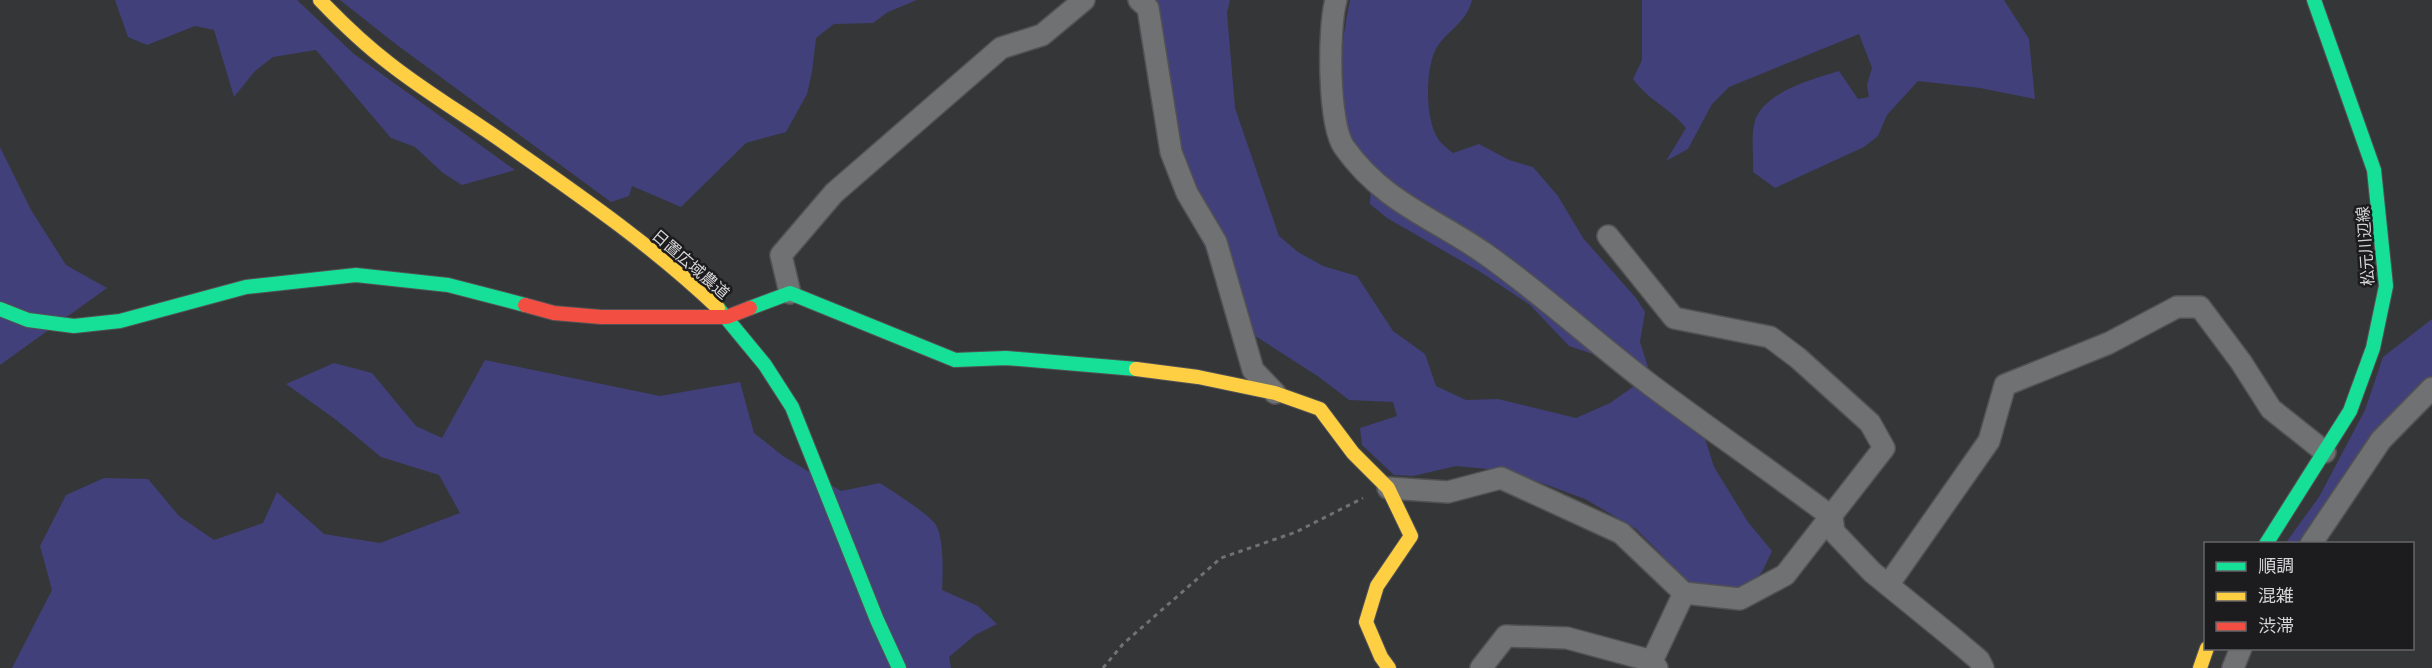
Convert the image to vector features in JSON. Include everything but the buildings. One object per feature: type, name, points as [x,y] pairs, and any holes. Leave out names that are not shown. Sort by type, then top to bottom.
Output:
[{"type":"street","name":"日置広域農道","points":[[320,0],[352,33],[391,65],[507,144],[636,238],[678,270],[727,317],[765,365],[792,406],[877,620],[899,668]]},
{"type":"street","points":[[790,292],[781,255],[834,193],[1001,48],[1042,35],[1084,0]]},
{"type":"street","points":[[1336,0],[1329,39],[1337,129],[1343,146],[1377,185],[1407,208],[1484,253],[1570,318],[1651,385],[1832,517],[1834,532],[1872,572],[1962,645],[1979,660],[1983,668]]},
{"type":"street","name":"松元川辺線","points":[[2267,542],[2350,411],[2373,348],[2386,286],[2374,171],[2314,0]]},
{"type":"street","points":[[1146,3],[1171,152],[1187,193],[1216,242],[1253,370],[1275,393]]},
{"type":"street","points":[[1388,488],[1448,492],[1502,478],[1621,533],[1684,593],[1740,599],[1785,575],[1884,448],[1870,423],[1798,358],[1770,337],[1674,318],[1608,236]]},
{"type":"street","points":[[0,309],[28,320],[74,326],[120,321],[246,287],[356,275],[448,285],[554,314],[601,317],[727,317],[790,292],[955,360],[1006,358],[1131,368],[1198,376],[1275,393],[1320,409],[1353,453],[1388,488],[1411,536],[1377,586],[1366,622],[1381,657],[1389,668]]},
{"type":"street","points":[[1888,585],[1989,441],[2006,385],[2109,343],[2177,307],[2200,308],[2241,362],[2271,409],[2325,452]]},
{"type":"street","points":[[2312,542],[2381,440],[2432,388]]},
{"type":"street","points":[[1481,668],[1506,636],[1566,638],[1654,664],[1684,593]]},
{"type":"street","points":[[2200,668],[2206,650]]},
{"type":"street","points":[[2233,668],[2240,650]]},
{"type":"path","points":[[1103,668],[1123,644],[1221,558],[1296,532],[1360,499],[1388,488]]},
{"type":"shaded area","points":[[115,0],[297,0],[354,54],[515,170],[462,185],[443,173],[415,147],[391,138],[316,50],[273,57],[255,71],[234,97],[214,30],[195,26],[147,45],[128,37]]},
{"type":"shaded area","points":[[340,0],[917,0],[888,12],[873,23],[834,24],[816,38],[807,94],[786,132],[746,143],[681,207],[632,186],[629,196],[611,202],[397,45]]},
{"type":"shaded area","points":[[1141,0],[1230,0],[1227,13],[1235,108],[1279,236],[1298,252],[1323,266],[1357,276],[1393,331],[1425,354],[1436,386],[1466,400],[1498,399],[1576,418],[1610,403],[1637,384],[1702,429],[1714,467],[1748,522],[1772,551],[1762,572],[1742,592],[1693,585],[1674,574],[1660,553],[1636,529],[1585,499],[1509,471],[1456,466],[1413,476],[1394,475],[1362,445],[1360,428],[1397,416],[1393,402],[1349,400],[1319,377],[1246,330],[1222,290],[1196,226],[1163,158],[1139,29]]},
{"type":"shaded area","points":[[1350,0],[1472,0],[1462,20],[1437,47],[1430,66],[1428,92],[1430,118],[1437,137],[1453,153],[1479,144],[1509,160],[1533,167],[1558,196],[1583,238],[1636,298],[1645,312],[1640,342],[1648,367],[1618,371],[1593,354],[1569,346],[1530,305],[1479,271],[1387,218],[1370,204],[1372,166],[1352,140],[1342,102],[1342,51]]},
{"type":"shaded area","points":[[1642,0],[2004,0],[2029,39],[2035,99],[1980,88],[1918,81],[1887,115],[1878,136],[1864,147],[1775,188],[1753,172],[1753,131],[1758,114],[1766,104],[1789,89],[1839,71],[1858,99],[1869,97],[1867,85],[1872,68],[1859,34],[1729,87],[1712,104],[1688,149],[1666,161],[1686,128],[1645,93],[1633,79],[1642,60]]},
{"type":"shaded area","points":[[0,147],[31,210],[66,265],[107,288],[0,365]]},
{"type":"shaded area","points":[[2432,319],[2432,389],[2385,419],[2300,542],[2286,542],[2319,497],[2365,410],[2383,357]]},
{"type":"shaded area","points":[[485,360],[660,396],[740,382],[754,433],[783,456],[841,491],[880,483],[932,520],[939,531],[942,590],[978,606],[997,624],[975,635],[949,657],[951,668],[12,668],[52,590],[40,546],[66,495],[104,478],[148,479],[179,516],[214,540],[263,523],[277,492],[324,534],[380,543],[460,513],[439,475],[381,457],[335,419],[286,384],[334,363],[372,373],[416,426],[442,438]]},
{"type":"traffic: fast","points":[[2267,542],[2350,411],[2373,348],[2386,286],[2374,170],[2314,0]]},
{"type":"traffic: fast","points":[[0,309],[28,320],[74,326],[120,321],[246,287],[356,275],[448,285],[525,305]]},
{"type":"traffic: fast","points":[[750,308],[790,293],[955,360],[1006,358],[1136,369]]},
{"type":"traffic: fast","points":[[718,308],[765,365],[792,407],[877,620],[899,668]]},
{"type":"traffic: slow","points":[[320,0],[354,34],[390,64],[615,222],[668,263],[718,308]]},
{"type":"traffic: slow","points":[[1136,369],[1198,377],[1275,393],[1320,409],[1353,453],[1388,488],[1411,536],[1377,586],[1366,622],[1381,657],[1389,668]]},
{"type":"traffic: slow","points":[[2200,668],[2206,650]]},
{"type":"traffic: jam","points":[[525,305],[554,313],[601,317],[727,317],[750,308]]}]
